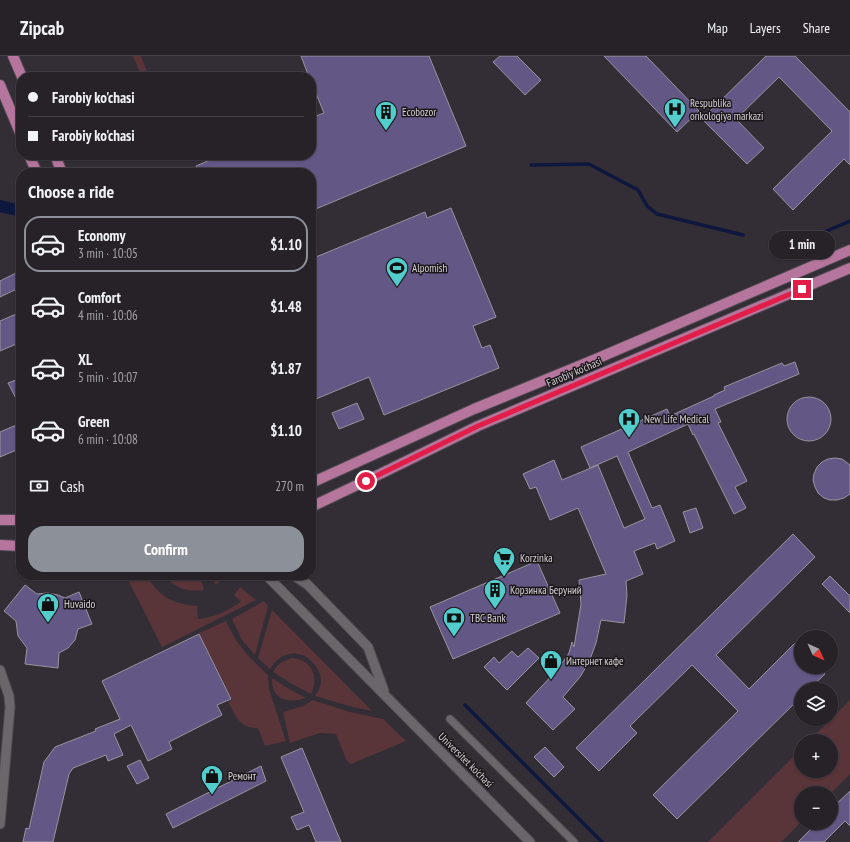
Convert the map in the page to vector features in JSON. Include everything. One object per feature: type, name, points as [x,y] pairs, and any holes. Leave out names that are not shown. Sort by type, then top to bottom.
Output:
[{"type":"main road","points":[[13,56],[20,72]]},
{"type":"main road","points":[[0,85],[16,123]]},
{"type":"main road","name":"Farobiy ko'chasi","points":[[316,481],[474,409],[596,359],[850,250]]},
{"type":"main road","name":"Farobiy ko'chasi","points":[[316,505],[478,426],[850,268]]},
{"type":"main road","points":[[316,475],[332,473]]},
{"type":"main road","points":[[0,520],[16,520]]},
{"type":"main road","points":[[0,545],[16,546]]},
{"type":"street","name":"Universitet ko'chasi","points":[[271,580],[530,842]]},
{"type":"street","name":"Universitet ko'chasi","points":[[301,580],[307,584],[368,647],[384,694]]},
{"type":"street","points":[[305,580],[307,584]]},
{"type":"street","points":[[0,670],[9,696],[10,707],[0,824]]},
{"type":"street","name":"Universitet ko'chasi","points":[[450,719],[574,842]]},
{"type":"shaded area","points":[[133,56],[141,56],[147,72],[140,72]]},
{"type":"shaded area","points":[[128,580],[150,580],[161,594],[168,598],[181,604],[197,606],[198,619],[226,611],[241,602],[234,595],[240,587],[256,600],[162,647]]},
{"type":"shaded area","points":[[168,580],[201,580],[204,590],[187,590],[172,584]]},
{"type":"shaded area","points":[[212,580],[221,580],[216,585]]},
{"type":"shaded area","points":[[264,601],[268,606],[255,655],[242,640],[232,619]]},
{"type":"shaded area","points":[[272,610],[372,711],[315,696],[321,681],[320,674],[314,664],[303,656],[297,654],[285,655],[279,658],[270,669],[258,658]]},
{"type":"shaded area","points":[[226,621],[230,630],[244,651],[268,675],[269,689],[286,741],[265,746],[258,728],[252,728],[242,724],[228,702],[232,700],[199,633]]},
{"type":"shaded area","points":[[293,658],[300,659],[310,666],[314,676],[311,694],[273,672],[281,663]]},
{"type":"shaded area","points":[[272,678],[306,698],[299,700],[287,700],[278,696],[272,685]]},
{"type":"shaded area","points":[[313,700],[350,712],[383,719],[406,741],[351,764],[346,759],[336,734],[320,733],[290,743],[283,712],[303,706]]},
{"type":"shaded area","points":[[850,700],[850,774],[838,786],[794,786],[794,829],[781,842],[708,842],[794,756],[794,778],[838,778],[838,734],[816,734],[824,726],[838,726],[838,712]]},
{"type":"building","name":"Ecobozor","points":[[301,56],[429,56],[466,146],[316,209],[316,168],[197,168],[196,166],[210,160],[316,160],[316,116],[324,113],[316,93],[316,72],[307,72]]},
{"type":"building","points":[[500,56],[517,56],[541,80],[525,95],[493,62]]},
{"type":"building","points":[[604,56],[646,56],[699,111],[677,132]]},
{"type":"building","points":[[766,56],[795,56],[850,112],[850,165],[844,159],[793,210],[773,189],[832,131],[779,77],[736,119],[764,148],[747,164],[702,119]]},
{"type":"building","name":"Alpomish","points":[[451,208],[496,317],[473,326],[482,348],[490,345],[499,368],[384,415],[369,377],[316,399],[316,257],[425,212],[427,218]]},
{"type":"building","points":[[16,273],[16,289],[0,297],[0,281]]},
{"type":"building","points":[[16,314],[16,344],[0,351],[0,321]]},
{"type":"building","points":[[795,362],[799,374],[715,409],[721,422],[718,423],[747,481],[735,487],[746,508],[734,514],[688,424],[628,452],[652,508],[660,505],[675,541],[657,549],[655,543],[634,551],[643,574],[626,581],[627,595],[624,623],[601,620],[596,643],[589,662],[580,677],[563,697],[575,709],[553,730],[526,703],[558,669],[569,653],[572,642],[574,647],[581,604],[579,580],[606,574],[578,508],[550,520],[536,487],[530,489],[523,474],[554,460],[562,480],[598,465],[624,528],[645,519],[617,456],[590,468],[581,447],[667,409],[670,416],[714,396],[725,390],[724,387],[782,363],[784,366]]},
{"type":"building","points":[[16,380],[16,398],[8,383]]},
{"type":"building","points":[[805,397],[813,397],[818,398],[825,403],[830,410],[830,428],[825,435],[818,440],[805,441],[797,438],[790,431],[787,423],[787,415],[790,407],[797,400]]},
{"type":"building","points":[[357,403],[364,419],[339,429],[332,413]]},
{"type":"building","points":[[16,425],[16,450],[0,457],[0,432]]},
{"type":"building","points":[[835,458],[842,459],[850,465],[850,494],[844,498],[830,500],[824,498],[818,493],[813,480],[817,467],[822,462]]},
{"type":"building","points":[[696,508],[703,528],[690,533],[683,512]]},
{"type":"building","points":[[793,534],[815,557],[716,655],[749,689],[794,644],[794,674],[825,674],[816,682],[794,682],[794,704],[677,819],[653,795],[738,711],[692,665],[630,726],[637,733],[599,771],[576,748]]},
{"type":"building","name":"Корзинка Беруний","points":[[537,561],[560,613],[453,659],[430,607]]},
{"type":"building","points":[[830,576],[850,596],[850,613],[822,584]]},
{"type":"building","points":[[25,585],[37,594],[48,593],[65,598],[79,592],[92,624],[78,629],[75,640],[68,648],[59,653],[58,668],[25,664],[27,648],[18,636],[16,621],[4,611]]},
{"type":"building","points":[[199,634],[231,699],[217,705],[222,715],[169,742],[172,749],[148,761],[131,725],[114,734],[123,755],[108,761],[106,755],[73,768],[69,774],[53,842],[23,842],[26,828],[29,829],[44,762],[55,747],[96,731],[95,729],[120,719],[102,681]]},
{"type":"building","points":[[528,648],[539,658],[507,690],[484,667],[494,657],[499,663],[512,651],[518,657]]},
{"type":"building","points":[[545,747],[564,767],[554,777],[534,757]]},
{"type":"building","points":[[302,748],[341,842],[316,842],[309,825],[297,830],[291,817],[304,812],[281,757]]},
{"type":"building","points":[[140,760],[149,778],[137,784],[127,766]]},
{"type":"building","points":[[261,766],[266,781],[173,828],[166,814]]},
{"type":"building","points":[[850,791],[850,826],[845,821],[838,828],[838,802]]},
{"type":"building","points":[[810,830],[836,830],[824,842],[798,842]]},
{"type":"waterway","points":[[531,165],[589,164],[638,190],[647,206],[657,214],[743,235]]},
{"type":"waterway","points":[[0,206],[16,210]]},
{"type":"waterway","points":[[793,245],[850,221]]},
{"type":"waterway","points":[[465,705],[602,842]]},
{"type":"place","name":"Respublika onkologiya markazi","points":[[675,128]]},
{"type":"place","name":"Ecobozor","points":[[386,132]]},
{"type":"place","name":"Alpomish","points":[[397,288]]},
{"type":"place","name":"New Life Medical","points":[[629,438]]},
{"type":"place","name":"Korzinka","points":[[504,578]]},
{"type":"place","name":"Корзинка Беруний","points":[[495,610]]},
{"type":"place","name":"Huvaido","points":[[48,624]]},
{"type":"place","name":"TBC Bank","points":[[454,638]]},
{"type":"place","name":"Интернет кафе","points":[[551,680]]},
{"type":"place","name":"Ремонт","points":[[212,796]]},
{"type":"route","points":[[366,481],[478,426],[802,289]]}]
